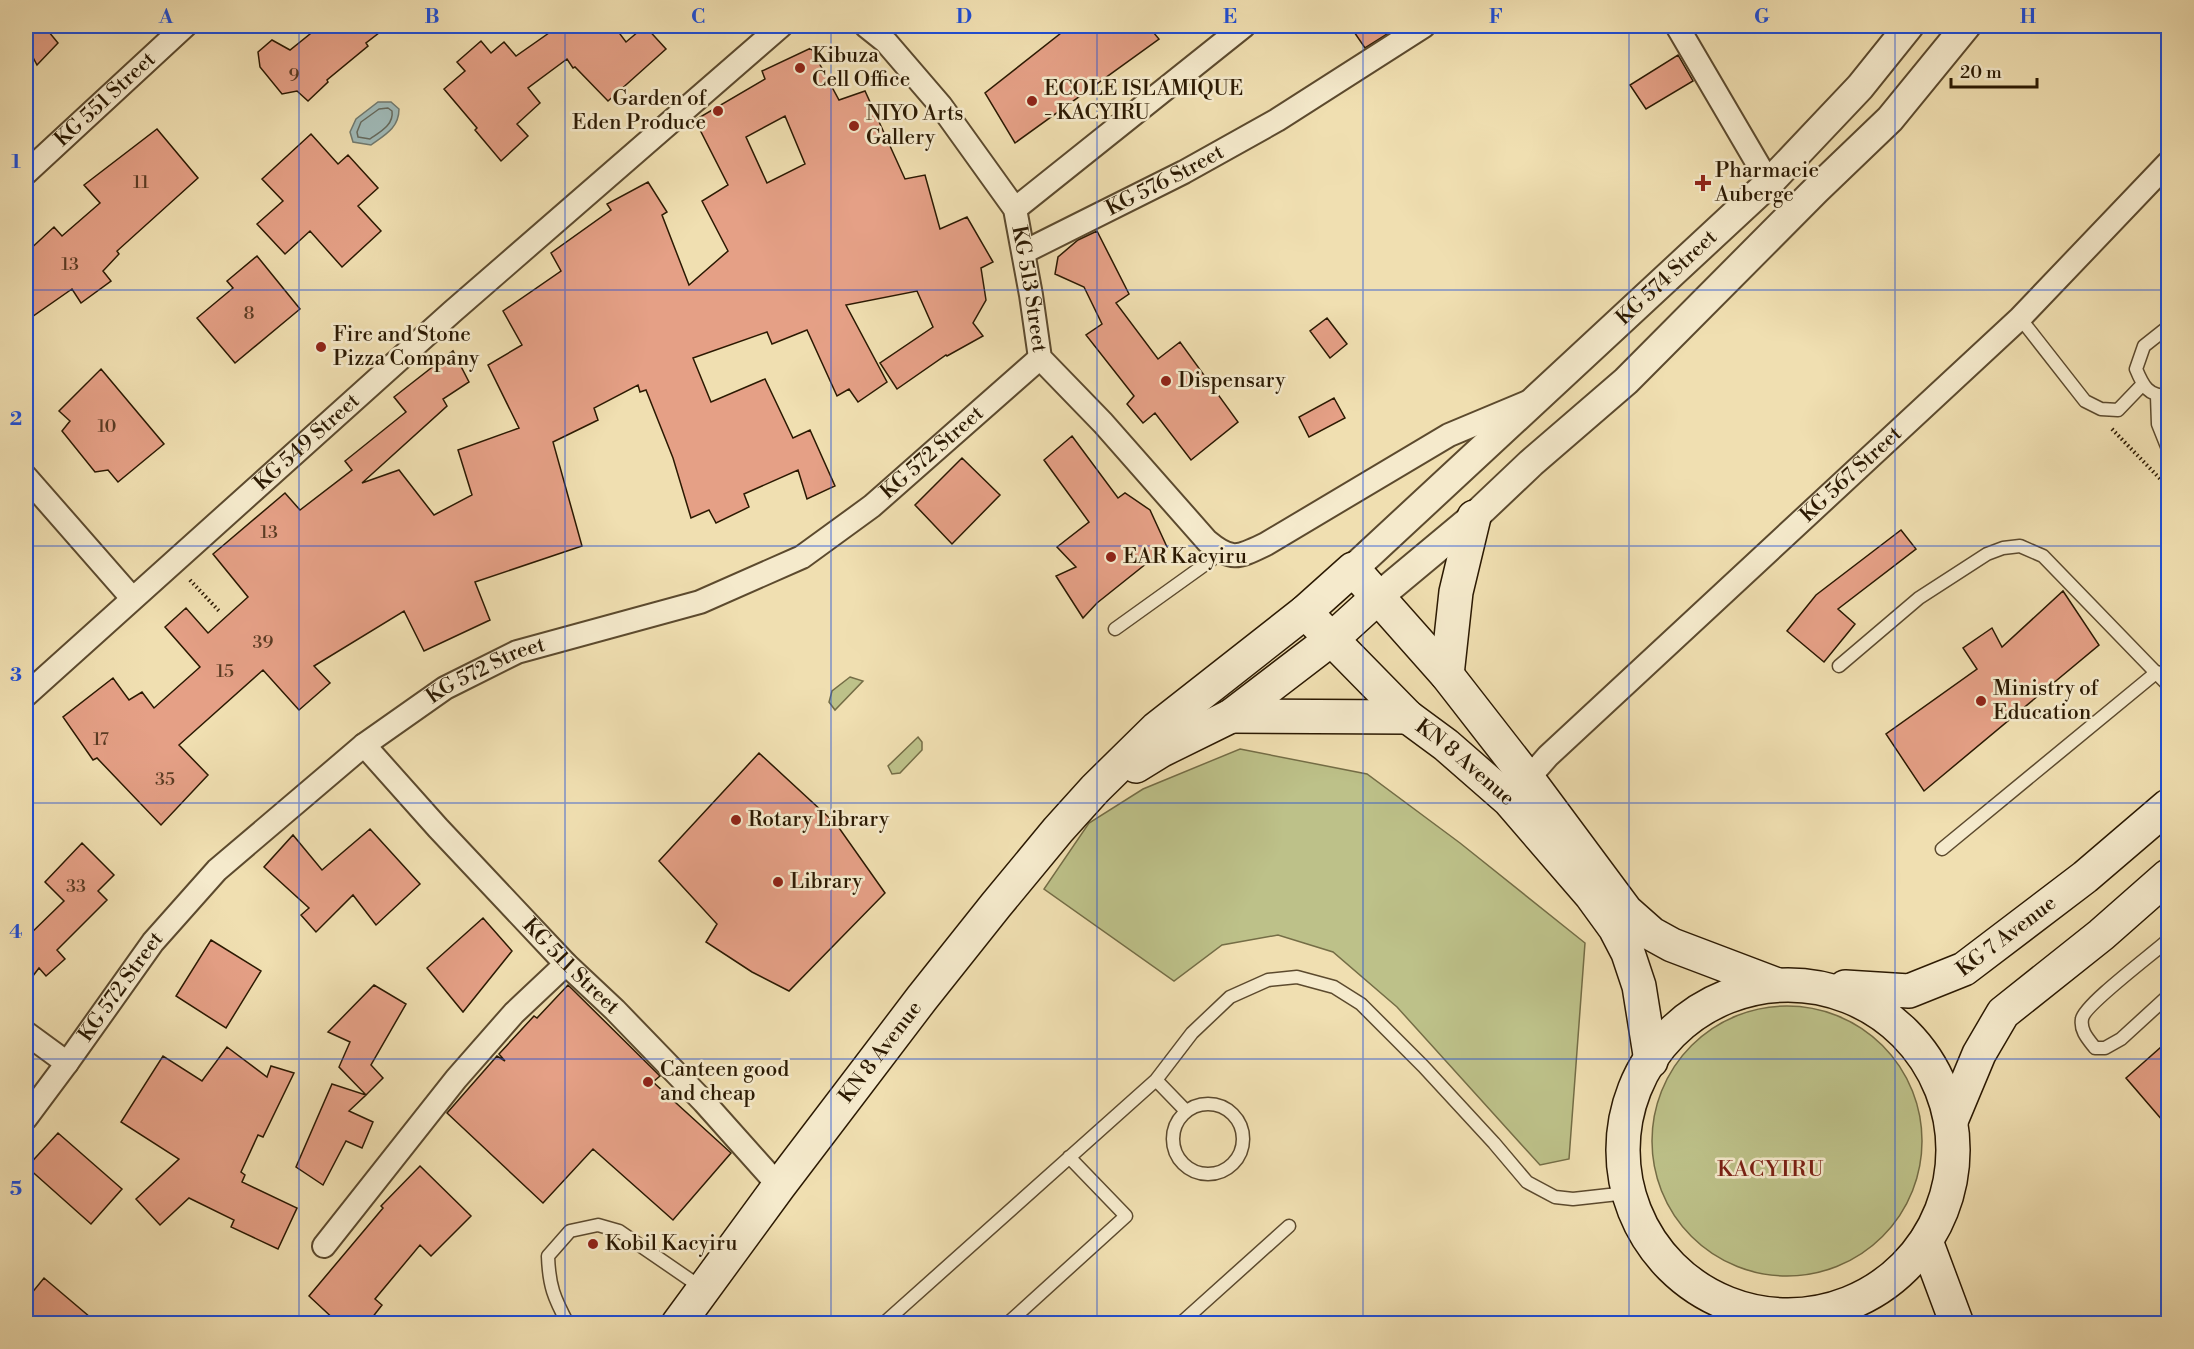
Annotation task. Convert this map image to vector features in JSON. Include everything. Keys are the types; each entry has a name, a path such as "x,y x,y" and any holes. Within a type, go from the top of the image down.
{"main road":[{"path":"1447,675 1456,592 1474,517"},
{"path":"1305,612 1353,569 1447,675 1519,789 1605,884 1626,911 1652,934 1672,945 1775,984"},
{"path":"1333,638 1378,597"},
{"name":"KN 8 Avenue","path":"678,1323 779,1186 996,905 1095,789 1156,729 1305,612 1408,717 1446,745 1519,789 1615,928 1628,953 1639,986 1651,1061"},
{"name":"KN 8 Avenue","path":"1095,789 1162,750 1231,716 1333,638"},
{"path":"1231,716 1408,717"},
{"name":"KG 7 Avenue","path":"1775,984 1910,991 1964,969 2085,877 2169,806"},
{"path":"1951,1121 1978,1054 2003,1013 2101,935 2169,876"},
{"path":"1775,984 1718,999 1670,1032 1636,1081 1622,1136 1627,1193 1644,1234 1670,1268 1704,1294 1743,1311 1786,1317 1841,1317 1855,1302 1884,1285 1905,1266 1926,1241 1944,1204 1953,1163 1951,1121 1926,1056 1909,1032 1877,1010 1814,985"},
{"path":"1926,1241 1957,1323"}],"street":[{"name":"KG 551 Street","path":"26,173 185,26"},
{"name":"KG 549 Street","path":"26,695 452,312 781,26"},
{"name":"KG 513 Street","path":"866,26 886,42 941,106 1015,209 1040,358 1103,423 1214,547"},
{"path":"1015,209 1244,26"},
{"name":"KG 576 Street","path":"1024,252 1184,172 1277,120 1424,26"},
{"path":"1677,26 1769,183"},
{"name":"KG 574 Street","path":"1353,569 1769,183 1860,87 1909,26"},
{"path":"1378,597 1474,517 1531,463 1626,381 1890,119 1966,26"},
{"path":"1860,87 1890,119"},
{"name":"KG 567 Street","path":"1519,789 1548,756 2020,318 2169,163"},
{"name":"KG 572 Street","path":"26,1118 153,942 217,870 364,745 445,688 517,652 700,602 802,557 872,506 1040,358"},
{"name":"KG 574 Street","path":"1214,547 1241,556 1321,512 1449,435 1541,396"},
{"path":"26,477 132,598"},
{"name":"KG 511 Street","path":"364,745 438,828 566,964 656,1052 779,1186"},
{"path":"324,1246 456,1079 514,1013 566,964"},
{"path":"26,1033 67,1063"}],"lane":[{"path":"2020,318 2085,401 2101,409 2118,410 2142,385"},
{"path":"2169,327 2144,345 2136,369 2142,385 2163,396 2158,424 2169,449"},
{"path":"1839,666 1919,598 1987,554 2003,548 2020,546 2043,556 2169,685"},
{"path":"1115,629 1214,547"},
{"path":"1942,849 2157,672"},
{"path":"2169,940 2094,1002 2082,1016 2082,1030 2095,1048 2105,1048 2121,1039 2169,996"},
{"path":"883,1323 1156,1080 1192,1033 1230,997 1268,980 1297,977 1334,987 1361,1004 1423,1066 1527,1182 1555,1197 1573,1199 1627,1193"},
{"path":"1156,1080 1186,1111"},
{"path":"1203,1104 1215,1104 1226,1108 1235,1116 1244,1137 1237,1160 1229,1168 1218,1174 1195,1173 1185,1167 1178,1158 1173,1147 1172,1136 1175,1124 1186,1111 1203,1104"},
{"path":"1007,1323 1126,1216 1069,1157"},
{"path":"568,1323 556,1301 549,1279 548,1256 570,1231 598,1225 619,1231 704,1289"},
{"path":"1180,1323 1289,1226"}],"path":[{"path":"2085,401 2169,487"},
{"path":"171,563 220,612"}],"green space":[{"path":"850,677 863,681 835,710 829,702 832,691"},
{"path":"918,737 922,742 922,750 900,773 892,774 888,766"},
{"path":"1240,749 1367,774 1460,843 1585,943 1569,1159 1540,1165 1397,1007 1333,952 1278,935 1222,945 1174,981 1044,889 1089,823 1143,789"},
{"path":"1800,1006 1839,1016 1873,1036 1883,1045 1892,1055 1912,1089 1920,1115 1922,1141 1920,1167 1912,1193 1892,1227 1883,1237 1873,1246 1839,1266 1800,1276 1774,1276 1735,1266 1723,1260 1701,1246 1682,1227 1662,1193 1654,1167 1652,1128 1662,1089 1668,1077 1682,1055 1701,1036 1735,1016 1761,1008"}],"water":[{"path":"378,102 391,102 399,109 394,126 371,145 353,142 350,132 356,119"}],"building":[{"path":"26,26 44,26 58,43 37,65 26,44"},
{"path":"320,26 388,26 366,43 368,46 327,80 328,82 308,101 297,91 282,94 260,67 258,52 272,40 290,50"},
{"path":"559,26 614,26 626,42 645,26 666,49 608,101 575,67 573,68 567,59 528,88 540,103 517,124 528,136 501,161 444,89 465,71 457,62 481,41 491,53 504,42 516,56"},
{"path":"1070,26 1148,26 1159,39 1015,143 985,93"},
{"path":"1350,26 1400,26 1365,48"},
{"path":"811,48 839,100 865,91 905,179 925,175 940,229 967,217 993,262 981,268 986,300 973,323 983,336 946,355 897,389 880,363 933,327 917,291 846,305 887,382 858,402 849,389 837,396 807,330 772,344 767,332 693,358 711,402 765,379 793,438 810,430 835,486 807,499 798,470 744,494 749,507 716,523 709,510 691,518 673,458 646,390 640,392 638,385 594,408 598,420 553,442 582,546 475,582 490,620 424,651 404,611 314,666 330,683 299,710 263,670 179,745 208,775 161,825 97,758 93,760 63,717 113,678 129,700 142,692 154,708 200,667 165,627 186,608 208,633 248,597 213,554 285,493 300,510 352,470 345,461 406,412 394,397 453,351 469,382 443,399 447,406 362,483 399,470 434,515 472,495 458,450 519,428 488,365 522,345 503,311 561,271 551,253 611,210 607,204 648,182 667,212 662,215 689,285 728,251 702,201 728,185 695,120 765,79 762,71","holes":["785,116 805,164 767,183 746,137"]},
{"path":"1678,55 1693,81 1646,109 1630,85"},
{"path":"157,129 198,178 117,251 119,254 103,271 111,281 81,303 72,289 26,321 26,253 54,227 62,236 100,203 84,185"},
{"path":"311,134 338,164 348,155 378,188 358,206 381,231 342,267 310,231 285,254 257,224 283,201 262,179"},
{"path":"1097,231 1129,294 1116,303 1158,359 1180,342 1238,422 1191,460 1155,413 1143,423 1127,404 1134,396 1086,335 1102,324 1084,287 1055,274 1058,257 1078,240"},
{"path":"257,256 300,309 235,363 197,318 233,288 227,281"},
{"path":"1327,318 1347,344 1330,358 1310,331"},
{"path":"101,369 164,444 118,482 108,470 95,472 62,431 70,421 59,411"},
{"path":"1334,398 1345,418 1309,437 1299,417"},
{"name":"EAR Kacyiru","path":"1072,436 1118,498 1125,493 1150,510 1167,547 1097,603 1083,618 1056,576 1076,567 1057,547 1089,522 1044,460"},
{"path":"962,458 1000,495 952,544 915,505"},
{"path":"1901,530 1916,549 1838,609 1855,624 1824,662 1787,631 1816,595"},
{"name":"Ministry of Education","path":"2063,591 2099,645 1924,791 1886,734 1977,669 1963,648 1992,628 2002,647"},
{"name":"Library","path":"759,753 837,825 885,893 789,991 752,972 706,942 717,924 659,861"},
{"path":"370,829 420,884 376,925 353,895 316,932 301,915 309,908 264,867 293,835 322,870"},
{"path":"82,843 114,875 98,891 107,900 57,950 65,959 46,976 39,968 26,985 26,938 64,901 45,882"},
{"path":"483,918 512,951 463,1012 427,968"},
{"path":"211,940 261,971 226,1028 176,996"},
{"path":"374,985 406,1004 371,1065 383,1078 366,1095 339,1067 350,1042 328,1032"},
{"path":"568,985 660,1076 653,1082 731,1153 673,1220 593,1149 543,1203 447,1113 497,1056 505,1061 499,1054 534,1016 537,1018"},
{"path":"2169,1040 2169,1128 2126,1078"},
{"path":"227,1047 267,1077 271,1066 294,1073 263,1137 258,1135 241,1172 245,1175 242,1182 297,1208 278,1249 231,1227 234,1220 189,1198 160,1225 136,1199 179,1159 121,1122 163,1056 202,1081"},
{"path":"332,1084 366,1095 349,1111 373,1122 362,1148 346,1141 323,1185 296,1167"},
{"path":"58,1133 122,1189 91,1224 27,1167"},
{"path":"420,1166 471,1216 431,1256 420,1245 375,1299 382,1305 368,1323 338,1323 309,1296 383,1208 381,1206"},
{"path":"44,1278 97,1323 26,1323 26,1300"}],"place":[{"name":"Kibuza Cell Office","path":"800,68"},
{"name":"ECOLE ISLAMIQUE - KACYIRU","path":"1032,101"},
{"name":"Garden of Eden Produce","path":"718,111"},
{"name":"NIYO Arts Gallery","path":"854,126"},
{"name":"Pharmacie Auberge","path":"1703,183"},
{"name":"Fire and Stone Pizza Company","path":"321,347"},
{"name":"Dispensary","path":"1166,381"},
{"name":"EAR Kacyiru","path":"1111,557"},
{"name":"Ministry of Education","path":"1981,701"},
{"name":"Rotary Library","path":"736,820"},
{"name":"Library","path":"778,882"},
{"name":"Canteen good and cheap","path":"648,1082"},
{"name":"Kobil Kacyiru","path":"593,1244"}],"district":[{"name":"KACYIRU","path":"1771,1169"}]}
